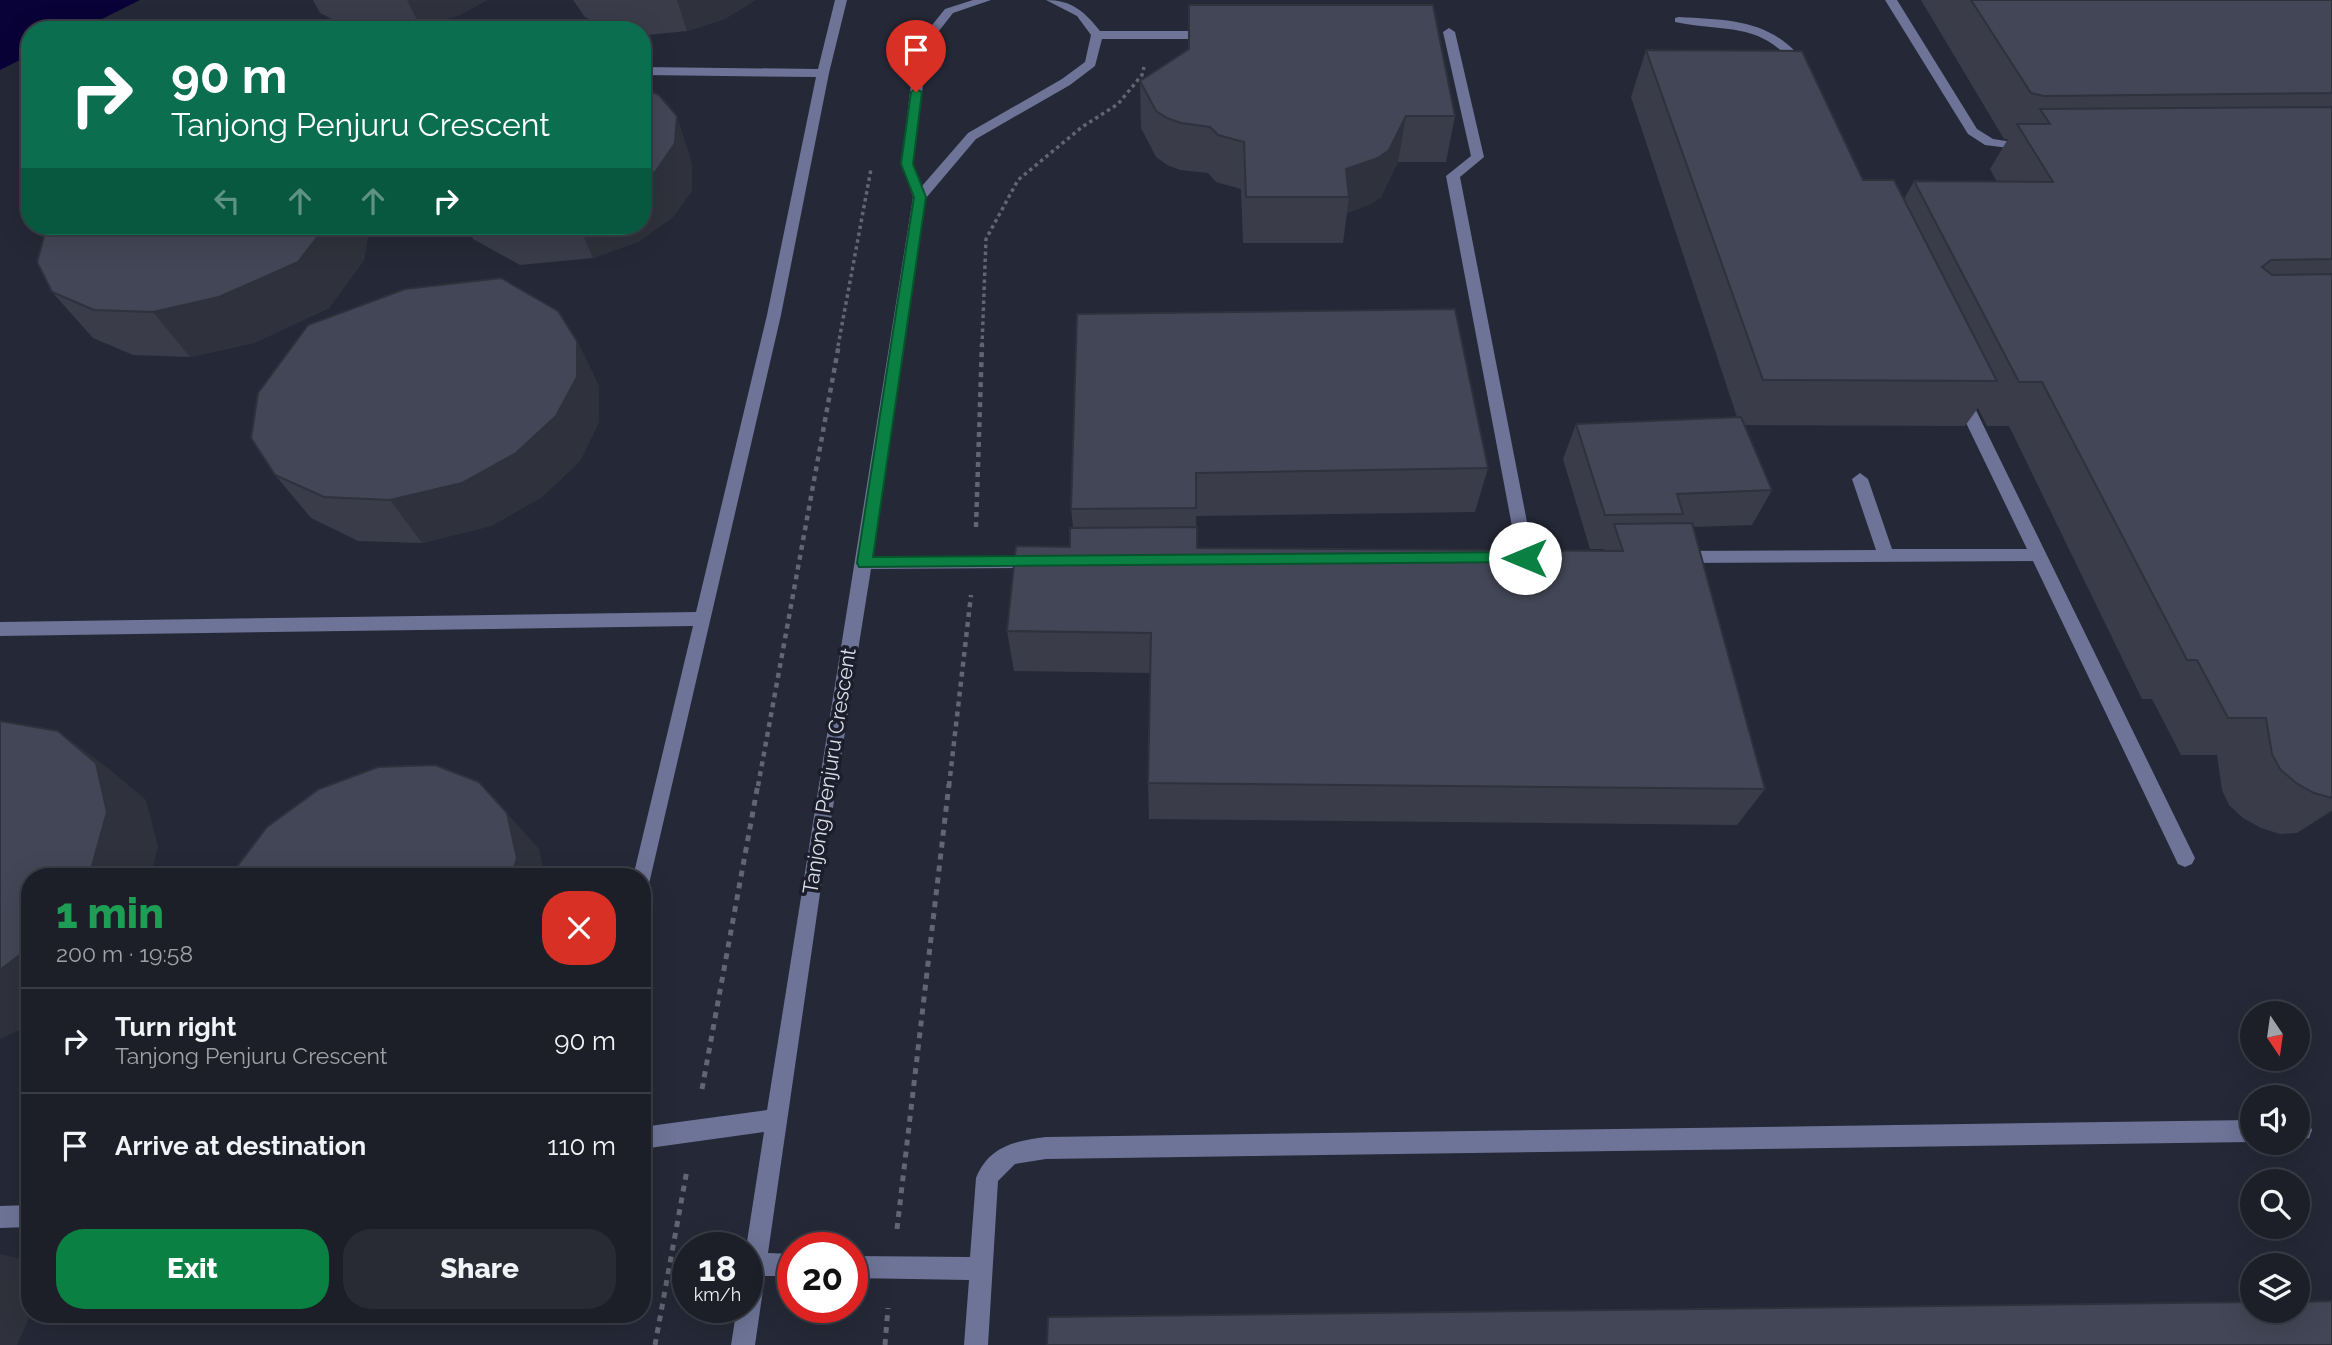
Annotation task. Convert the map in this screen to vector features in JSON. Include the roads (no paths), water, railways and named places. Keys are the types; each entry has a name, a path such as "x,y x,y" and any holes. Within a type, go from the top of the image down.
{"street":[{"path":"644,868 774,315 823,73 841,0"},
{"path":"985,0 949,11 922,45 907,164 920,197 972,136 1066,82 1091,63 1097,35 1081,14 1052,0"},
{"path":"1891,0 1972,131 1989,142 2016,148 2043,148"},
{"path":"1679,20 1723,23 1771,35 1797,59 1808,78"},
{"path":"1449,32 1478,157 1453,176 1526,558"},
{"path":"1097,35 1231,35"},
{"path":"651,71 823,73"},
{"name":"Tanjong Penjuru Crescent","path":"758,1232 920,197"},
{"path":"1953,379 2185,858"},
{"path":"1860,479 1886,556"},
{"path":"1664,557 2038,555"},
{"path":"864,563 1058,562"},
{"path":"0,629 702,619"},
{"path":"651,1137 776,1119"},
{"path":"976,1345 987,1178 996,1162 1010,1153 1045,1148 2240,1130"},
{"path":"0,1217 21,1216"},
{"path":"868,1267 981,1269"},
{"name":"Tanjong Penjuru Crescent","path":"743,1345 746,1323"}]}
